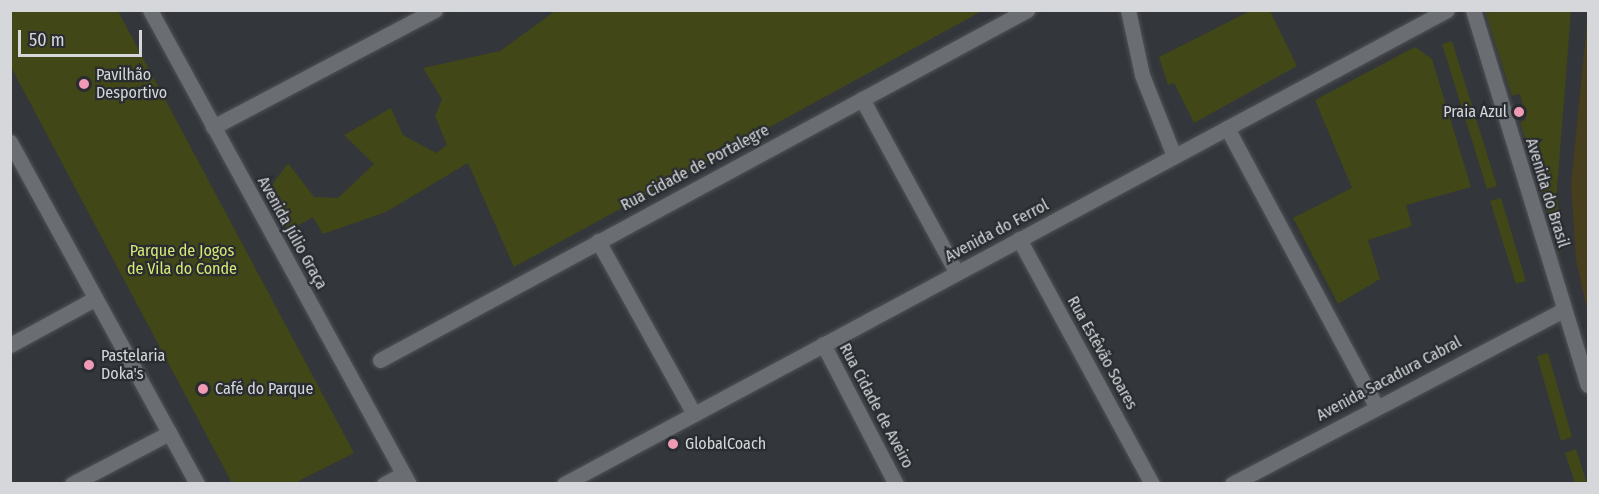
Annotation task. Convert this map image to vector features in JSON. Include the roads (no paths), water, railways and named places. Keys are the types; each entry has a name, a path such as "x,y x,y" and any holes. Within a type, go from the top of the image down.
{"street":[{"name":"Avenida Júlio Graça","path":"150,10 406,478 384,483"},
{"path":"213,127 435,10"},
{"name":"Rua Cidade de Portalegre","path":"380,360 1027,10"},
{"path":"1128,10 1142,75 1174,156"},
{"name":"Avenida do Ferrol","path":"564,483 1447,10"},
{"name":"Avenida do Brasil","path":"1473,10 1588,386"},
{"path":"862,99 957,273"},
{"path":"1227,128 1376,406"},
{"path":"10,142 94,299 197,483"},
{"name":"Rua Estêvão Soares","path":"1020,239 1152,483"},
{"path":"598,241 694,414"},
{"path":"10,345 94,299"},
{"name":"Avenida Sacadura Cabral","path":"1232,483 1564,310"},
{"name":"Rua Cidade de Aveiro","path":"824,344 896,483"},
{"path":"72,483 169,433"}],"place":[{"name":"Pavilhão Desportivo","path":"84,84"},
{"name":"Praia Azul","path":"1519,112"},
{"name":"Pastelaria Doka's","path":"89,365"},
{"name":"Café do Parque","path":"203,389"},
{"name":"GlobalCoach","path":"673,444"}],"park label":[{"name":"Parque de Jogos de Vila do Conde","path":"182,260"}]}
